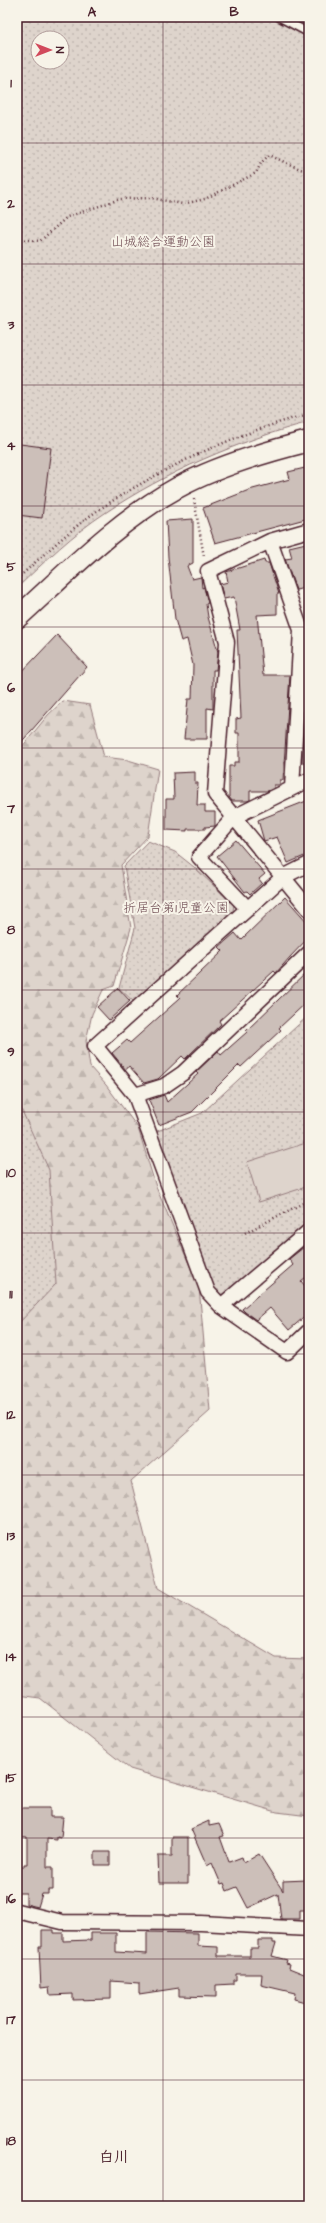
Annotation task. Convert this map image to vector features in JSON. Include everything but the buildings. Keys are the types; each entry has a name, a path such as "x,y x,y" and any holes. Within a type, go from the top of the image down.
{"street":[{"path":"17,618 129,520 178,487 223,468 309,441"},
{"path":"309,530 270,541 208,571 227,642 215,794 309,909"},
{"path":"270,541 301,630 292,788"},
{"path":"248,909 199,857 234,817 309,780"},
{"path":"309,864 283,877 95,1046 135,1095 208,1292 221,1306 287,1352 309,1331"},
{"path":"135,1095 164,1086 183,1073 309,953"},
{"path":"221,1306 309,1231"},
{"path":"17,1911 62,1922 201,1923 309,1929"}],"lane":[{"path":"280,17 309,33"}],"path":[{"path":"17,239 40,242 67,217 120,199 152,198 183,204 205,199 256,173 261,163 270,155 300,169 309,171"},
{"path":"194,494 201,543"},
{"path":"245,1233 309,1200"}],"green space":[{"name":"山城総合運動公園","path":"17,17 309,17 309,422 229,448 153,484 105,513 70,539 17,588"},
{"path":"63,701 90,705 104,757 128,760 158,769 148,836 121,865 131,928 114,986 103,990 92,1014 86,1041 90,1067 106,1085 138,1128 156,1187 199,1287 210,1411 131,1481 158,1588 276,1658 309,1659 309,1816 277,1812 130,1769 40,1698 17,1695 17,753 48,715"},
{"name":"折居台第1児童公園","path":"148,841 175,852 194,867 234,905 232,916 134,1002 119,988 135,928 124,866"},
{"path":"309,1015 309,1231 221,1306 199,1287 150,1134 202,1113"},
{"path":"17,1100 49,1170 56,1284 17,1325"},
{"path":"309,1142 309,1186 259,1202 247,1162"}],"district":[{"name":"白川","path":"114,2157"}]}
